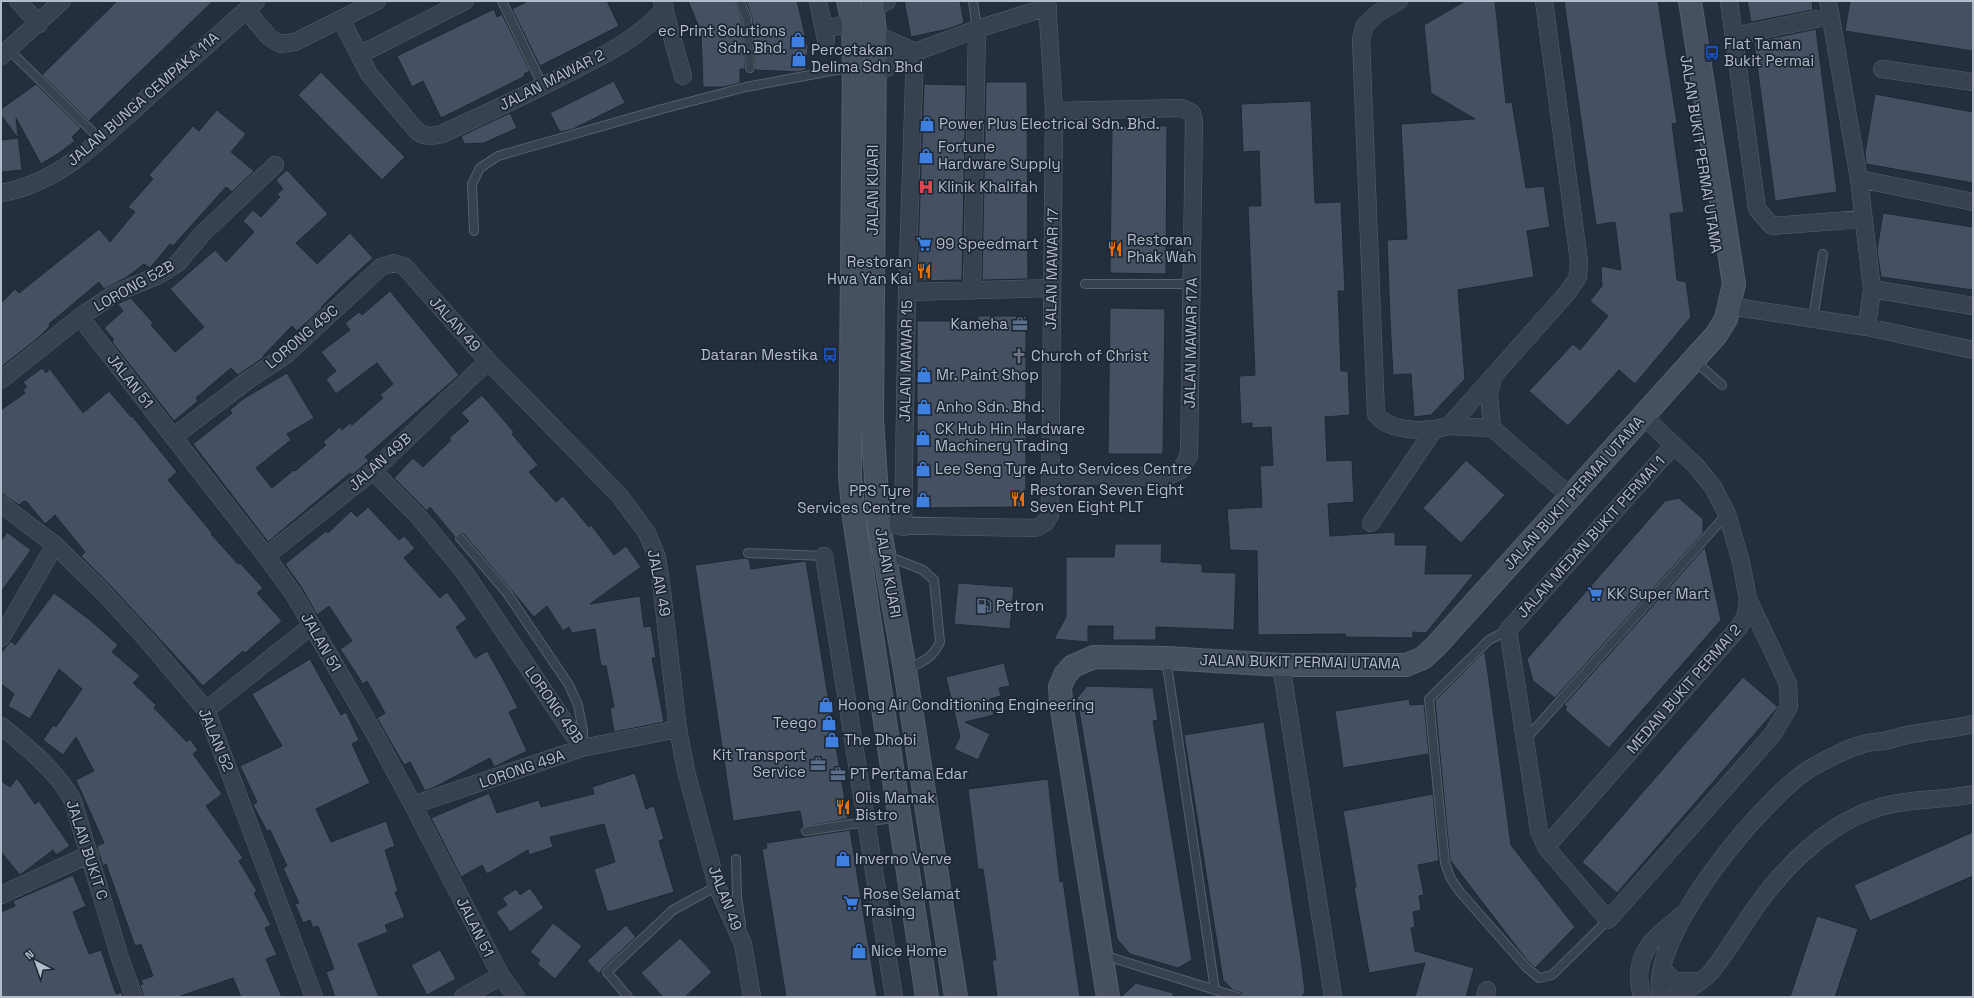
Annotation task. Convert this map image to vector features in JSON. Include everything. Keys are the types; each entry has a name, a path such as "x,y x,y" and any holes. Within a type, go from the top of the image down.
{"street":[{"path":"18,1 39,24"},
{"path":"5,53 39,24 62,1"},
{"path":"251,6 269,37 280,44 295,42 377,1"},
{"path":"341,19 359,55 465,1"},
{"path":"818,1 825,35 853,23"},
{"name":"JALAN KUARI","path":"848,1 853,23 854,66 850,475 854,518 900,816 923,996"},
{"path":"1399,1 1378,13 1364,26 1361,39 1376,414 1381,421 1389,426 1492,428 1570,496"},
{"path":"1371,523 1441,428 1493,377 1568,292 1578,277 1579,260 1544,1"},
{"name":"JALAN BUKIT PERMAI UTAMA","path":"1678,1 1722,286 1729,306"},
{"name":"JALAN BUKIT PERMAI UTAMA","path":"1108,997 1061,703 1060,687 1065,675 1073,666 1094,657 1166,658 1281,665 1406,665 1423,658 1436,646 1694,360 1716,335 1726,319 1734,284 1690,1"},
{"path":"1729,1 1757,209 1772,226 1863,219"},
{"name":"JALAN KUARI","path":"878,3 875,34 874,75 872,419 879,525 905,670 956,997"},
{"path":"874,75 915,52 1048,3"},
{"name":"JALAN MAWAR 17","path":"879,525 903,527 1036,528 1045,523 1050,514 1051,288 1054,111 1048,3"},
{"path":"664,5 683,76"},
{"name":"JALAN MAWAR 2","path":"359,55 369,74 420,135 429,136 442,134 593,61 640,33 654,22 664,5"},
{"name":"JALAN BUNGA CEMPAKA 11A","path":"1,193 26,188 51,176 73,162 101,140 251,6"},
{"path":"1734,36 1830,9 1859,179 1872,289 1867,327"},
{"path":"972,291 977,29"},
{"path":"875,34 915,52"},
{"name":"JALAN MAWAR 15","path":"903,527 907,292 915,52"},
{"path":"1882,69 1973,82"},
{"name":"JALAN MAWAR 17A","path":"1050,476 1085,475 1166,477 1181,470 1189,456 1194,122 1192,113 1182,108 1054,111"},
{"name":"LORONG 52B","path":"1,380 80,317 114,294 161,274 178,263 202,234 276,165"},
{"path":"1859,179 1973,202"},
{"name":"JALAN 49","path":"390,264 404,266 488,361 619,495 647,533 657,557 678,729 686,771 717,886 744,944 752,997"},
{"name":"LORONG 49C","path":"173,437 248,380 286,355 381,267 390,264"},
{"path":"907,292 1051,288"},
{"path":"1872,289 1973,306"},
{"path":"1729,306 1867,327 1973,350"},
{"name":"JALAN 51","path":"80,317 266,556 293,593 376,736 501,976 516,997"},
{"name":"JALAN 49B","path":"266,556 373,471 488,361"},
{"path":"1492,428 1489,394 1493,377"},
{"name":"MEDAN BUKIT PERMAI 2","path":"1546,847 1740,626 1746,615 1748,599 1741,562 1727,514 1713,487 1696,466 1643,416"},
{"name":"JALAN MEDAN BUKIT PERMAI 1","path":"1508,630 1674,445"},
{"name":"LORONG 49B","path":"373,471 419,517 465,573 582,748"},
{"name":"JALAN 52","path":"1,504 55,545 102,591 137,629 206,710 314,997"},
{"path":"1,638 55,545"},
{"path":"824,556 894,997"},
{"path":"1508,630 1539,831 1546,847 1608,920 1772,735 1789,707 1788,684 1748,599"},
{"path":"206,710 311,626"},
{"path":"1281,665 1333,997"},
{"path":"1661,997 1659,988 1662,968 1669,947 1685,912 1730,849 1765,807 1790,784 1817,765 1860,745 1973,724"},
{"name":"JALAN BUKIT C","path":"1,726 47,767 67,789 73,801 120,958 134,997"},
{"name":"LORONG 49A","path":"413,805 582,748 678,729"},
{"path":"1676,997 1703,983 1771,888 1795,861 1824,837 1857,816 1874,809 1895,804 1973,794"},
{"path":"1,894 90,854"},
{"path":"1642,997 1639,985 1641,961 1645,951 1652,940 1685,912"},
{"path":"1662,968 1674,981 1703,983"},
{"path":"463,997 501,976"}],"lane":[{"path":"502,1 543,86"},
{"path":"740,1 747,19 750,68"},
{"path":"973,1 977,29"},
{"path":"5,53 101,140"},
{"path":"474,231 472,184 480,168 498,156 662,109 739,89 854,66"},
{"path":"1813,319 1823,254"},
{"path":"1085,284 1192,284"},
{"path":"1694,360 1722,385"},
{"path":"1525,741 1727,514"},
{"name":"LORONG 49B","path":"460,538 507,593 569,685 578,705 583,731 582,748"},
{"path":"748,553 824,556"},
{"path":"884,555 923,570 934,580 940,642 937,650 928,659 905,670"},
{"path":"1508,630 1489,640 1429,700 1445,863 1451,879 1460,892 1526,967 1539,978 1552,975 1608,920"},
{"path":"1166,658 1215,990"},
{"path":"806,831 900,816"},
{"path":"736,859 737,897 744,944"},
{"path":"628,997 607,972 673,910 717,886"},
{"path":"1102,955 1238,997"}],"building":[{"path":"117,1 213,1 89,121 42,75"},
{"path":"528,1 607,1 619,26 540,66 512,9"},
{"path":"688,1 735,1 742,20 745,69 740,69 740,83 724,87 703,87 701,32"},
{"path":"746,1 797,1 808,47 806,70 798,72 755,70 752,18"},
{"path":"904,1 960,1 964,23 948,29 911,37"},
{"path":"1465,1 1495,1 1506,103 1512,102 1526,188 1544,186 1550,227 1527,231 1534,277 1458,290 1465,379 1431,415 1414,417 1411,374 1393,375 1390,320 1387,240 1407,239 1401,124 1475,119 1431,93 1424,25"},
{"path":"1564,1 1658,1 1677,123 1672,124 1684,212 1670,214 1677,280 1686,282 1691,317 1635,384 1619,370 1568,426 1529,391 1573,344 1580,350 1608,316 1590,301 1602,286 1601,266 1621,270 1615,222 1596,225"},
{"path":"1747,1 1812,1 1813,10 1751,22"},
{"path":"1850,1 1973,1 1973,51 1845,31"},
{"path":"494,9 497,17 502,14 530,71 524,74 525,76 441,118 423,81 412,87 397,56"},
{"path":"1816,29 1837,192 1775,201 1754,42"},
{"path":"321,72 405,157 382,180 298,95"},
{"path":"614,81 625,103 573,129 560,132 550,113"},
{"path":"986,82 1027,82 1028,279 982,280"},
{"path":"36,84 81,128 72,137 75,141 41,164 16,118 22,170 1,172 1,140 18,138 1,115 1,109"},
{"path":"924,84 966,85 962,280 917,281"},
{"path":"1875,94 1973,112 1973,183 1866,164 1865,153"},
{"path":"1311,101 1315,203 1341,202 1345,291 1338,291 1341,371 1348,371 1350,415 1325,417 1327,461 1352,460 1354,502 1328,504 1330,536 1395,532 1395,545 1427,545 1425,574 1474,574 1426,633 1413,632 1413,638 1345,637 1345,634 1258,635 1257,551 1230,550 1227,509 1262,507 1260,466 1273,465 1271,427 1252,428 1252,423 1241,424 1239,376 1255,375 1248,206 1261,206 1259,151 1243,152 1241,104"},
{"path":"217,110 246,134 231,152 254,171 232,192 226,187 173,246 170,244 150,268 144,264 127,277 104,289 99,282 49,324 50,326 38,338 1,367 1,303 15,289 19,293 99,229 110,242 135,212 128,207 153,179 149,175 193,126 199,131"},
{"path":"510,113 517,128 484,143 464,144 461,136"},
{"path":"1112,126 1167,126 1166,274 1110,273"},
{"path":"287,170 328,214 296,243 317,264 350,233 373,258 342,286 321,307 322,308 297,331 292,326 263,356 264,357 238,375 231,368 196,398 198,401 174,421 112,342 114,340 104,328 123,311 117,304 131,298 153,323 151,325 175,352 204,327 170,289 215,250 226,262 254,232 243,221 253,210 261,217 280,197 277,194 283,189 276,180"},
{"path":"1883,213 1973,227 1973,290 1881,277 1877,250"},
{"path":"390,291 459,375 365,457 369,461 352,475 350,473 268,542 193,444 232,413 230,410 243,399 287,373 314,418 287,434 291,440 256,468 272,488 294,470 295,471 326,445 323,442 340,427 342,430 350,423 352,425 383,398 380,395 393,384 377,363 336,394 326,379 336,371 321,352 350,330 345,323 359,312 362,315"},
{"path":"1110,308 1165,309 1163,454 1108,454"},
{"path":"978,316 1026,316 1026,507 917,508 917,321 978,321"},
{"path":"42,368 46,373 50,369 83,413 109,391 131,417 132,416 177,472 168,480 212,533 211,534 238,564 240,563 263,588 257,593 282,621 245,653 243,651 203,686 109,584 81,556 85,552 55,515 45,524 27,502 24,501 19,505 1,493 1,410 25,393 23,390 27,387 23,382"},
{"path":"482,395 514,432 512,434 538,465 529,472 556,502 563,496 589,527 591,525 614,555 626,546 641,567 590,604 640,596 644,627 651,626 656,658 652,658 664,722 614,732 610,708 614,707 606,666 601,666 595,629 572,633 569,627 563,631 547,606 534,617 464,534 459,533 455,537 430,507 427,511 394,478 413,458 423,467 451,440 449,438 469,421 461,413"},
{"path":"1466,460 1505,495 1461,543 1423,508"},
{"path":"1679,498 1703,519 1703,533 1555,698 1533,681 1527,659 1665,501"},
{"path":"368,507 399,540 404,536 415,548 404,558 440,598 447,592 467,619 456,627 475,658 487,651 502,677 518,708 509,712 527,751 494,767 490,758 425,791 410,762 404,765 377,718 385,713 367,681 363,684 340,649 352,641 329,606 317,615 302,588 285,564 326,531 328,533 351,511 357,517"},
{"path":"7,532 31,550 1,592 1,541"},
{"path":"1115,544 1162,544 1161,562 1202,564 1202,572 1236,573 1234,630 1156,627 1156,640 1113,640 1113,626 1088,626 1088,642 1054,639 1066,617 1066,557 1114,557"},
{"path":"1705,547 1721,620 1609,748 1565,710 1567,707 1564,705"},
{"path":"745,558 749,559 751,569 806,561 848,819 803,827 800,811 733,821 695,565"},
{"name":"Petron","path":"958,583 1014,587 1010,629 954,624"},
{"path":"54,593 90,620 118,645 112,652 140,676 133,683 156,705 154,708 187,742 190,739 198,750 193,754 222,794 206,806 243,858 239,861 257,891 254,893 271,925 265,928 277,955 266,959 282,997 241,997 233,978 178,997 144,997 140,985 143,984 141,980 153,976 141,944 135,946 106,864 103,866 97,846 104,843 76,780 94,771 76,737 63,755 43,740 53,725 56,727 82,689 59,669 30,719 8,706 14,694 1,684 1,653 11,641 15,645"},
{"path":"1483,653 1485,653 1511,845 1575,927 1535,968 1526,959 1450,860 1435,701"},
{"path":"310,659 341,715 346,712 359,740 352,744 370,783 316,809 331,842 386,821 395,846 385,850 398,891 395,892 405,917 385,925 388,932 358,944 379,997 335,997 326,972 334,969 318,926 313,928 310,920 303,923 295,904 299,903 283,868 287,866 270,830 267,831 253,805 257,802 240,766 282,746 252,694"},
{"path":"1004,663 1010,686 999,688 1001,696 990,699 994,715 965,722 990,734 978,760 954,749 960,737 946,677"},
{"path":"1743,677 1778,707 1617,893 1582,862"},
{"path":"1087,686 1153,688 1158,720 1153,721 1192,960 1178,968 1130,954 1117,939 1077,698"},
{"path":"1409,699 1410,705 1424,704 1429,754 1343,768 1335,711"},
{"path":"1264,722 1301,958 1305,992 1302,997 1243,997 1242,993 1233,990 1223,980 1184,735"},
{"path":"635,773 646,809 654,806 664,839 659,841 674,892 612,911 607,911 594,869 615,862 604,824 550,837 553,847 529,855 528,850 487,874 482,865 461,877 431,818 489,793 497,813 539,800 541,807 594,794 592,787"},
{"path":"17,778 35,804 39,801 70,846 56,855 53,850 20,875 1,852 1,781 10,787"},
{"path":"1048,779 1060,882 1063,881 1080,997 997,997 992,960 996,960 983,869 978,869 968,789"},
{"path":"1433,794 1439,861 1418,865 1424,895 1419,896 1421,910 1413,912 1415,927 1411,928 1415,951 1474,968 1466,997 1415,997 1425,963 1369,973 1354,887 1356,887 1343,811"},
{"path":"850,830 877,997 786,997 762,849 767,848 766,843"},
{"path":"1973,832 1973,876 1870,921 1854,885"},
{"path":"73,875 86,906 73,912 89,954 101,950 116,994 122,992 123,997 1,997 1,912 15,906 13,901"},
{"path":"530,888 544,908 510,932 496,912 507,905 502,898 516,889 520,895"},
{"path":"1817,916 1858,929 1835,997 1790,997"},
{"path":"553,923 582,946 555,979 537,964 540,960 530,952"},
{"path":"626,925 636,937 603,968 599,974 587,961"},
{"path":"680,938 712,972 685,997 663,997 641,973"},
{"path":"440,950 456,979 427,995 411,965"},
{"path":"1136,983 1173,993 1173,997 1121,997"}],"place":[{"name":"ec Print Solutions Sdn. Bhd.","path":"798,40"},
{"name":"Flat Taman Bukit Permai","path":"1712,53"},
{"name":"Percetakan Delima Sdn Bhd","path":"799,59"},
{"name":"Power Plus Electrical Sdn. Bhd.","path":"927,124"},
{"name":"Fortune Hardware Supply","path":"926,156"},
{"name":"Klinik Khalifah","path":"926,187"},
{"name":"99 Speedmart","path":"924,244"},
{"name":"Restoran Phak Wah","path":"1115,249"},
{"name":"Restoran Hwa Yan Kai","path":"924,271"},
{"name":"Kameha","path":"1020,324"},
{"name":"Dataran Mestika","path":"830,355"},
{"name":"Church of Christ","path":"1019,356"},
{"name":"Mr. Paint Shop","path":"924,375"},
{"name":"Anho Sdn. Bhd.","path":"924,407"},
{"name":"CK Hub Hin Hardware Machinery Trading","path":"923,438"},
{"name":"Lee Seng Tyre Auto Services Centre","path":"923,469"},
{"name":"Restoran Seven Eight Seven Eight PLT","path":"1018,499"},
{"name":"PPS Tyre Services Centre","path":"923,500"},
{"name":"KK Super Mart","path":"1595,594"},
{"name":"Petron","path":"984,606"},
{"name":"Hoong Air Conditioning Engineering","path":"826,705"},
{"name":"Teego","path":"829,723"},
{"name":"The Dhobi","path":"832,740"},
{"name":"Kit Transport Service","path":"818,764"},
{"name":"PT Pertama Edar","path":"838,774"},
{"name":"Olis Mamak Bistro","path":"843,807"},
{"name":"Inverno Verve","path":"843,859"},
{"name":"Rose Selamat Trasing","path":"851,903"},
{"name":"Nice Home","path":"859,951"}]}
